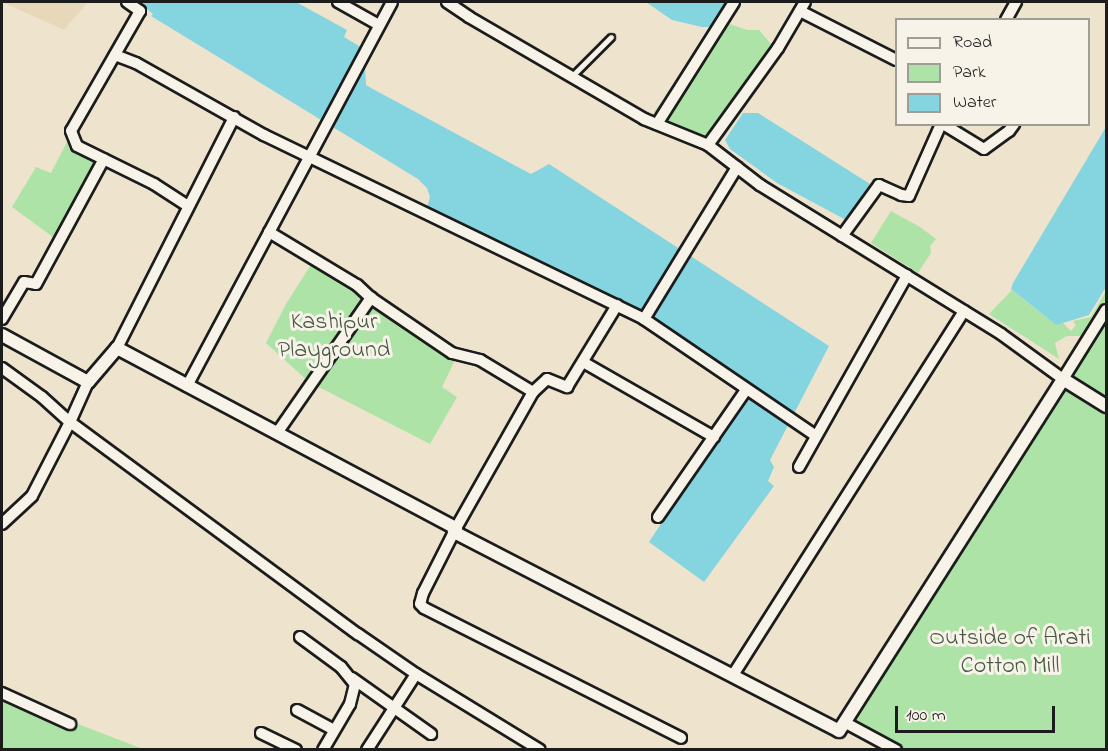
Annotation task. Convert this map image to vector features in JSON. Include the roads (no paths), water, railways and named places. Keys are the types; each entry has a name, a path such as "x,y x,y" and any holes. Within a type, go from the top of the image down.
{"street":[{"path":"127,2 140,11 71,131 77,146 153,184 188,206"},
{"path":"338,2 379,26"},
{"path":"187,386 392,2"},
{"path":"447,2 469,17 657,124 708,145 737,167 842,236 1001,334 1063,379 1107,406"},
{"path":"657,124 735,2"},
{"path":"1007,18 1016,2"},
{"path":"708,145 778,48 803,6 895,59"},
{"path":"115,54 136,63 264,135 644,319 815,435"},
{"path":"2,524 32,496 88,382 117,348 234,117"},
{"path":"842,236 879,185 901,195 909,196 941,126"},
{"path":"945,126 984,149 1013,126"},
{"path":"2,319 24,282 36,284 104,159"},
{"path":"644,319 737,167"},
{"path":"269,231 357,285 371,298 452,353 480,360 533,392"},
{"path":"799,467 907,275"},
{"path":"277,433 371,298"},
{"path":"617,305 567,387 547,379 533,392 455,530 423,593 420,604 681,738"},
{"path":"117,348 455,530 838,730 1107,310"},
{"path":"733,675 964,311"},
{"path":"2,335 88,382"},
{"path":"583,363 714,437"},
{"path":"2,368 42,397 70,422 416,674 540,750"},
{"path":"657,517 746,390"},
{"path":"300,637 352,678 431,734"},
{"path":"367,750 416,674"},
{"path":"323,750 354,693 352,678"},
{"path":"2,693 70,724"},
{"path":"297,710 334,730"},
{"path":"844,723 896,750"},
{"path":"261,733 296,750"}],"lane":[{"path":"572,76 611,37"}],"water":[{"path":"138,2 296,2 347,30 344,37 364,49 366,85 531,174 549,164 829,346 770,460 774,467 768,481 774,486 704,582 649,542 751,387 618,302 427,207 430,197 427,188 418,179 151,16 153,14"},
{"path":"646,2 728,2 712,27 702,27 672,20"},
{"path":"743,113 758,113 870,184 846,220 777,183 730,149 725,140"},
{"path":"1106,127 1106,287 1089,315 1056,325 1011,289"}],"park label":[{"name":"Kashipur Playground","path":"334,337"},
{"name":"Outside of Arati Cotton Mill","path":"1010,653"}]}
